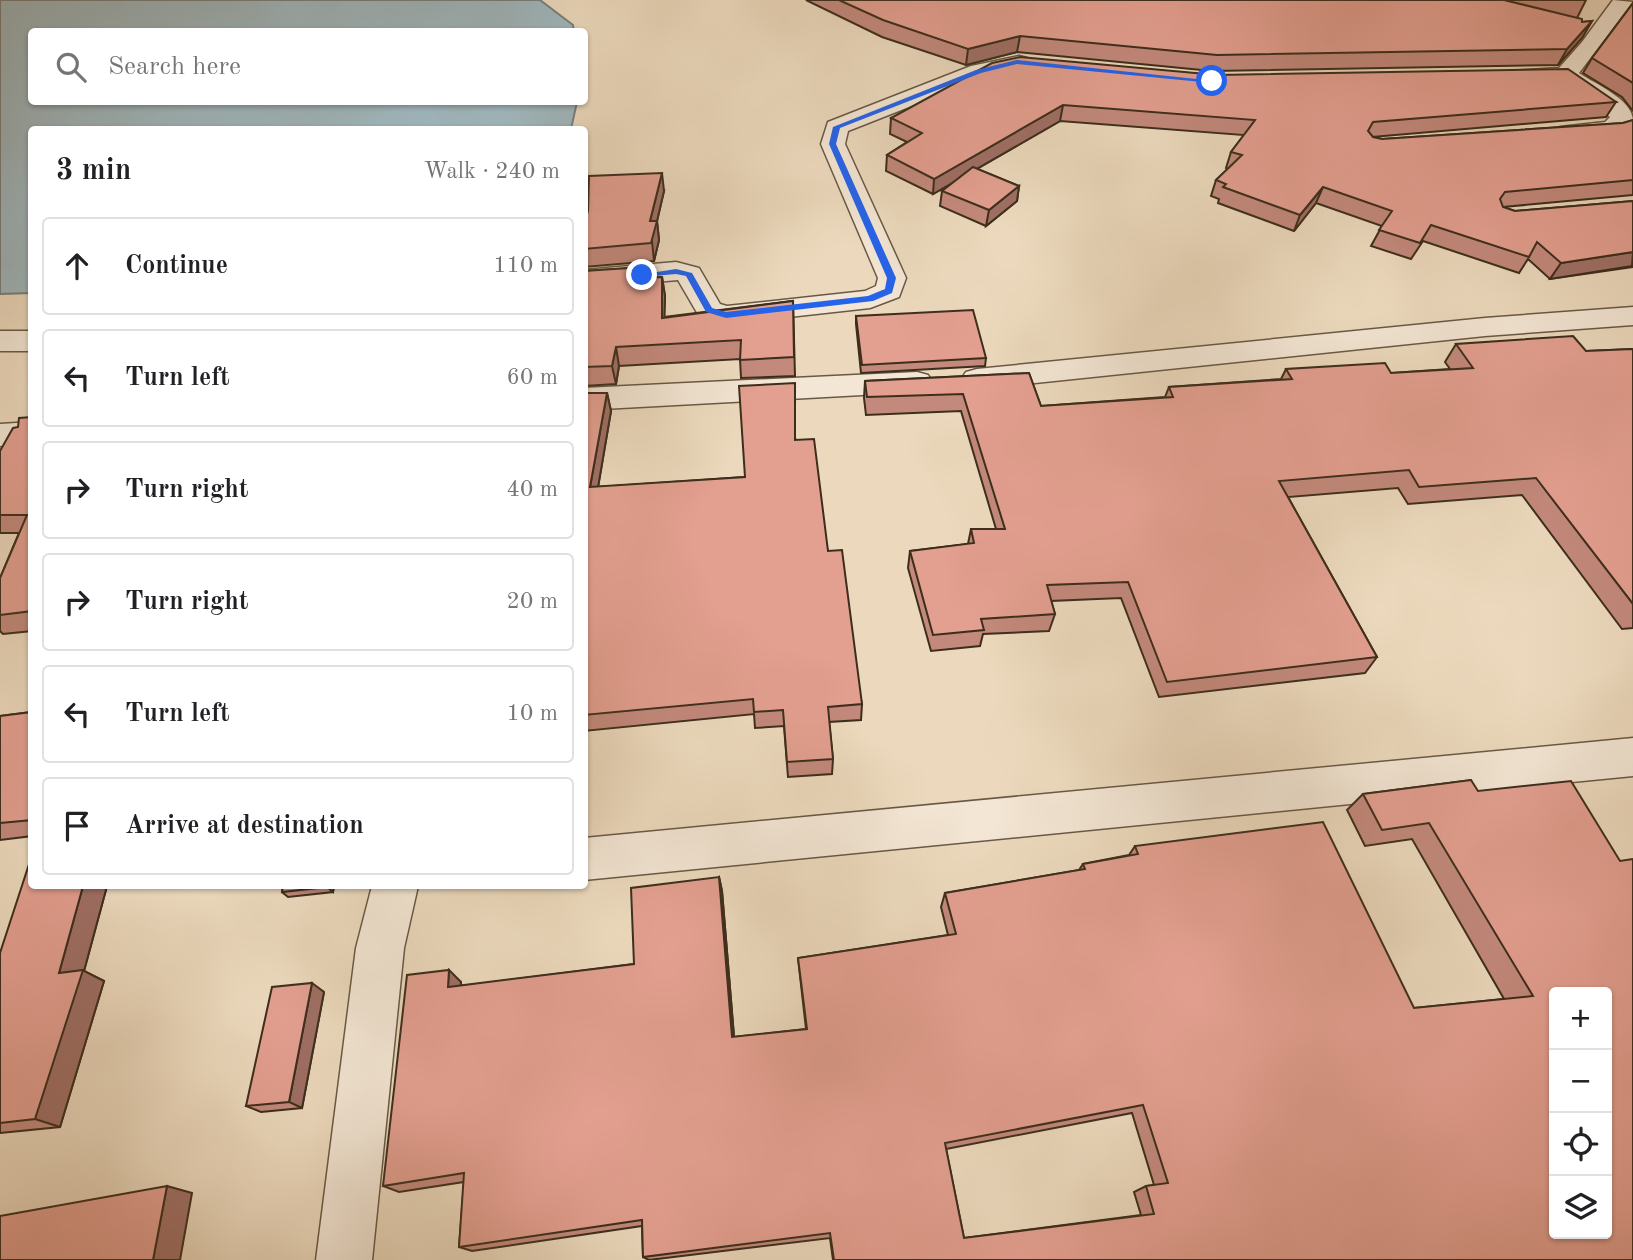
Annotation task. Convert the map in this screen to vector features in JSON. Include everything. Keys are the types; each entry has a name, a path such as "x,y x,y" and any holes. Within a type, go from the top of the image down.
{"street":[{"path":"1573,26 1617,19"},
{"path":"1565,75 1617,19"},
{"path":"588,279 676,271 689,274 709,310 726,315 870,299 889,291 892,278 833,144 837,127 979,71 1017,62 1041,65"},
{"path":"1497,77 1565,75 1618,109 1622,118 1612,129 1542,134"},
{"path":"588,399 972,380 1485,327 1633,316"},
{"path":"0,341 28,341"},
{"path":"0,435 28,433"},
{"path":"588,859 1633,757"},
{"path":"344,1260 380,948 394,889"}],"water":[{"path":"0,0 540,0 573,25 574,28 28,28 28,105 576,105 572,126 28,126 28,293 0,294"}],"building":[{"path":"839,0 1504,0 1582,19 1582,22 1592,21 1567,49 1217,55 1020,36 968,49 883,20"},
{"path":"1633,3 1633,83 1592,58"},
{"path":"1020,57 1217,75 1568,69 1616,102 1373,122 1368,131 1373,137 1382,139 1623,123 1633,120 1633,180 1505,192 1500,199 1503,207 1515,211 1633,201 1633,252 1561,263 1537,242 1529,257 1431,225 1420,243 1379,230 1392,211 1323,187 1300,215 1223,187 1226,184 1216,180 1242,155 1231,152 1255,120 1063,105 934,179 887,155 922,133 891,118 992,63"},
{"path":"973,167 1019,186 989,210 942,191"},
{"path":"662,173 650,221 657,221 651,243 588,249 589,176"},
{"path":"645,267 642,278 662,277 662,318 793,301 794,357 740,360 741,340 616,347 612,366 588,367 588,271"},
{"path":"973,310 986,358 862,365 856,316"},
{"path":"1573,336 1586,351 1633,349 1633,604 1536,478 1419,487 1409,470 1279,481 1377,657 1167,682 1128,582 1047,585 1055,614 981,619 984,630 933,635 910,551 974,543 971,529 1005,529 963,394 867,397 865,381 1029,373 1041,406 1173,397 1169,387 1292,379 1286,369 1385,363 1391,373 1473,368 1456,344"},
{"path":"795,383 795,440 814,439 828,551 842,550 862,704 828,707 833,759 787,762 783,710 754,712 753,699 588,715 588,393 607,393 590,487 745,477 739,386"},
{"path":"28,417 28,612 0,615 0,578 27,515 0,515 0,451 13,428 18,427 19,418"},
{"path":"28,712 28,820 0,823 0,716"},
{"path":"1471,780 1478,791 1571,781 1620,861 1633,859 1633,1260 834,1260 830,1233 643,1257 642,1220 459,1247 464,1173 383,1186 407,975 449,970 448,987 634,964 631,888 719,877 732,1037 807,1029 798,958 956,934 945,893 1085,869 1083,864 1138,854 1135,846 1323,822 1414,1008 1533,996 1429,823 1382,830 1363,794","holes":["1143,1105 1168,1183 1146,1186 1154,1214 964,1238 945,1143"]},
{"path":"28,867 28,889 82,889 59,973 83,970 35,1119 0,1123 0,953"},
{"path":"282,889 309,889 282,892"},
{"path":"312,983 289,1102 246,1106 272,987"},
{"path":"167,1186 153,1260 0,1260 0,1216"}],"route":[{"path":"642,275 676,271 689,274 709,310 726,315 870,299 889,291 892,278 833,144 837,127 979,71 1017,62 1212,81"}]}
